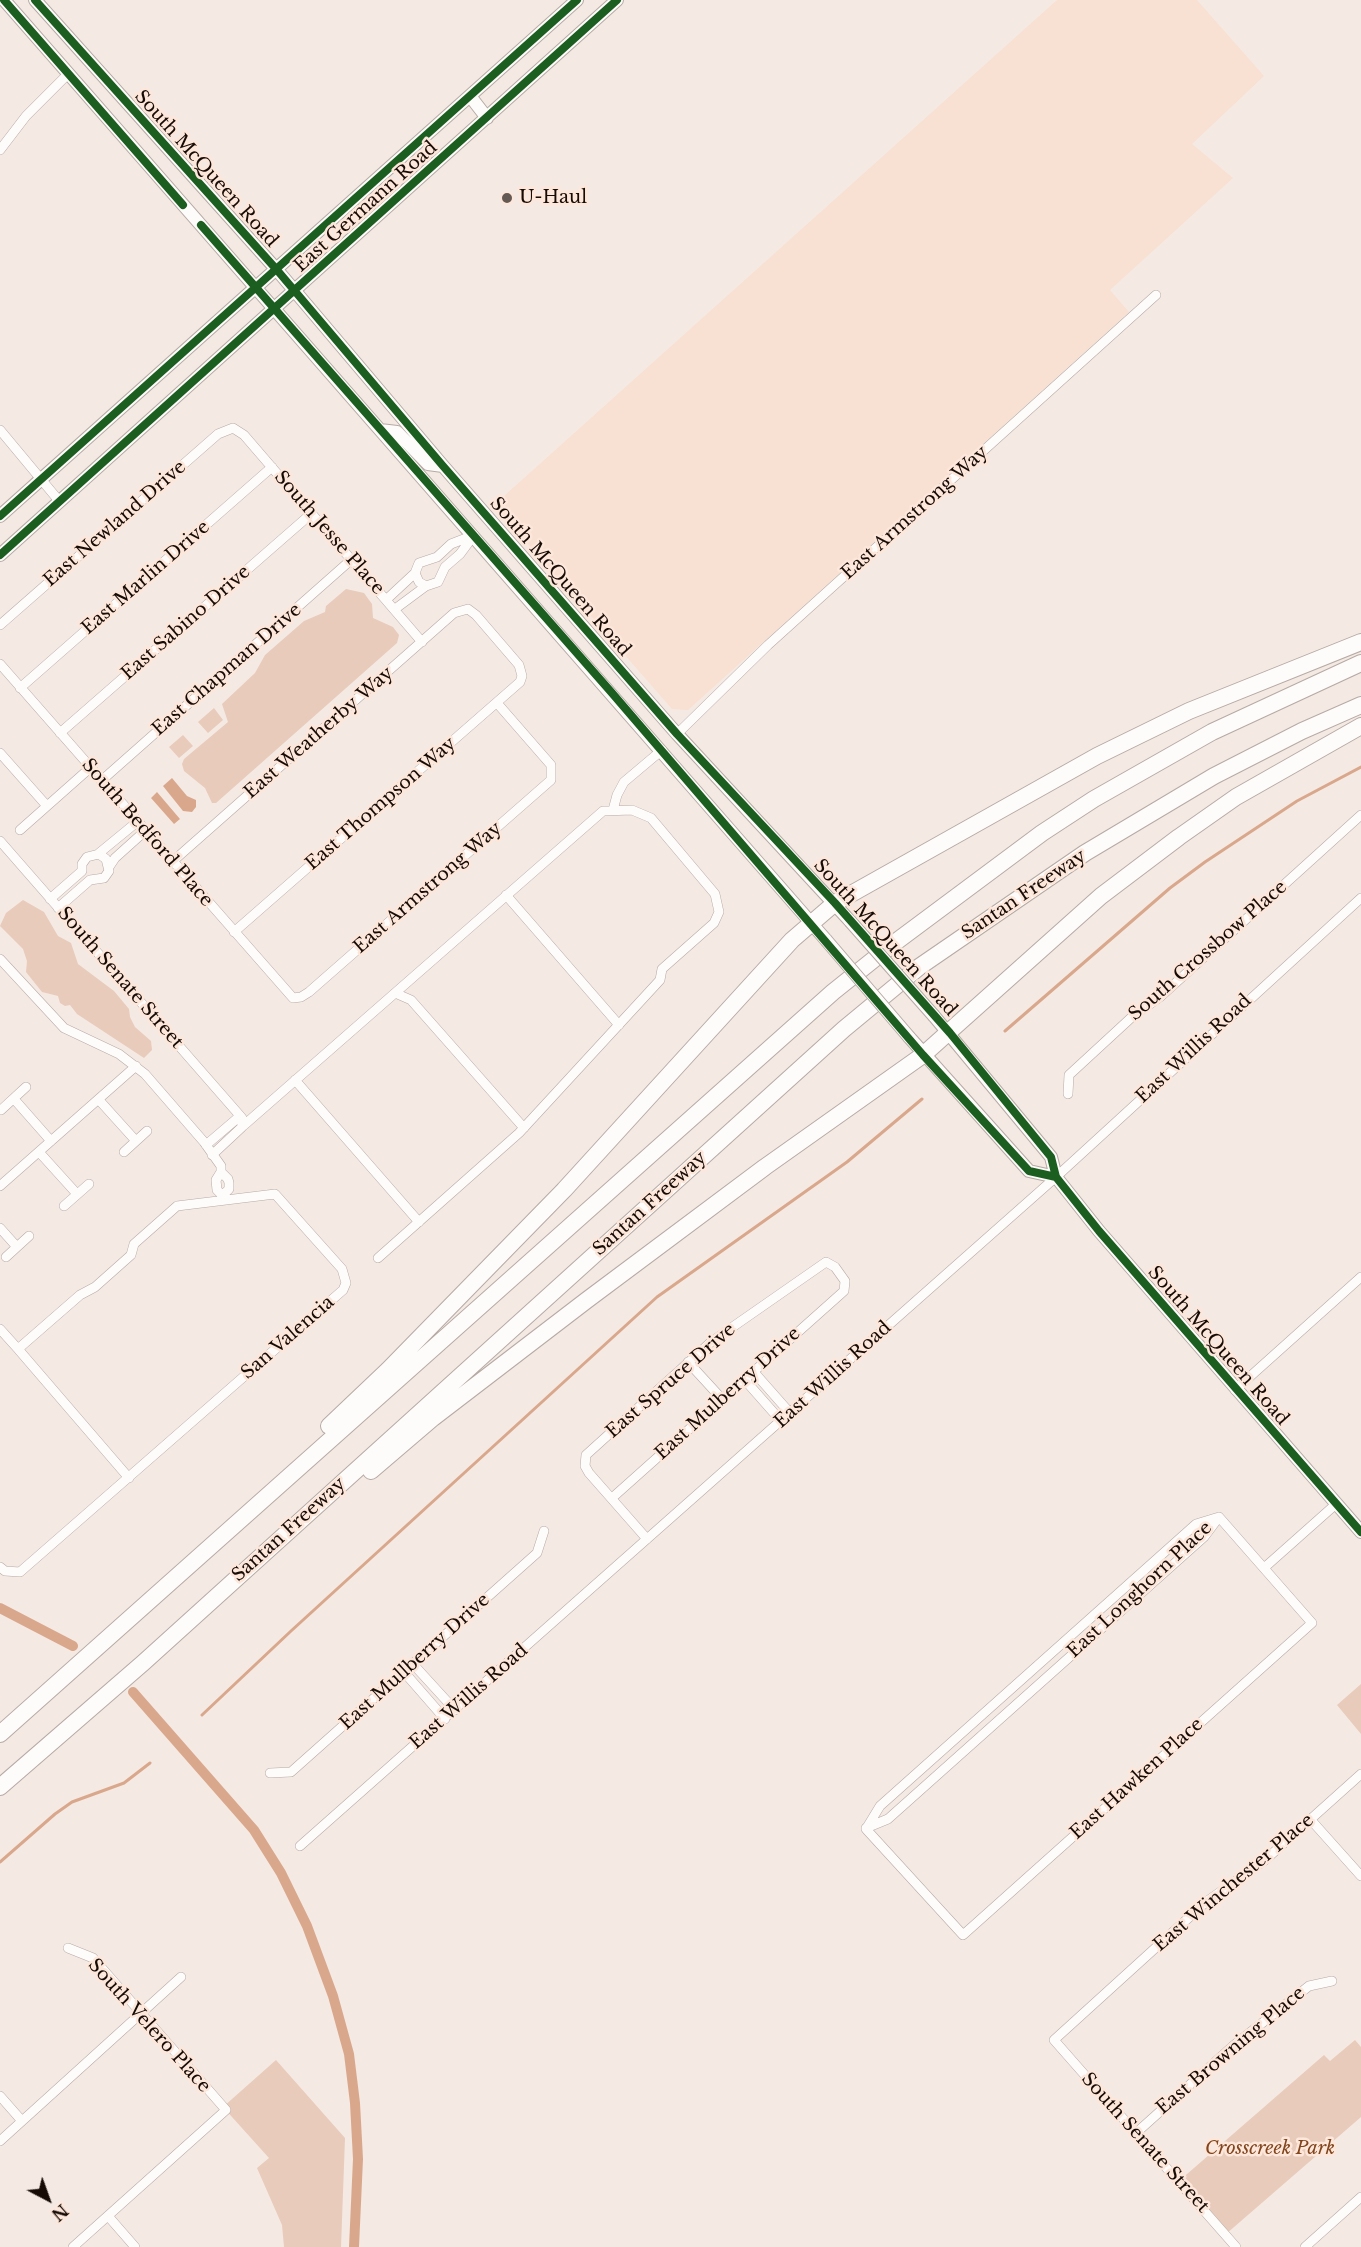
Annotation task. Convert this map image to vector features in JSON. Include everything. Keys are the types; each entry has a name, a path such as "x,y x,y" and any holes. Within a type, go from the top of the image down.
{"highway":[{"path":"222,1537 276,1476 388,1371 564,1190 792,940 835,903 1097,756 1189,711 1361,642"},
{"name":"Santan Freeway","path":"0,1734 833,992 942,905 1042,833 1155,763 1244,716 1361,663"},
{"name":"Santan Freeway","path":"0,1787 143,1663 844,1029 919,967 1085,853 1214,776 1302,731 1361,705"},
{"path":"143,1663 433,1418 708,1210 923,1055 1101,896 1236,796 1315,749 1361,726"}],"main road":[{"name":"South McQueen Road","path":"4,0 662,750 923,1055 1029,1171 1056,1177"},
{"name":"South McQueen Road","path":"35,0 277,270 443,465 678,734 835,903 950,1033 1051,1157 1056,1177 1126,1264 1361,1532"},
{"name":"East Germann Road","path":"0,516 578,0"},
{"name":"East Germann Road","path":"0,555 617,0"},
{"path":"470,96 487,118"},
{"path":"380,429 397,432 428,464 434,467 443,465"},
{"path":"474,535 491,520"},
{"path":"662,750 678,734"}],"street":[{"path":"0,150 26,116 68,74"},
{"name":"East Armstrong Way","path":"678,734 768,645 1156,295"},
{"name":"South Jesse Place","path":"233,428 244,435 422,642"},
{"name":"East Newland Drive","path":"0,625 218,434 233,428"},
{"path":"0,430 60,502"},
{"name":"East Marlin Drive","path":"20,688 272,467"},
{"name":"East Sabino Drive","path":"60,734 312,513"},
{"path":"426,586 419,582 415,573 416,566 422,560 436,557 451,544 474,535"},
{"path":"395,609 426,586 438,582 445,567 474,535"},
{"name":"East Chapman Drive","path":"101,781 352,559"},
{"path":"387,599 415,573"},
{"name":"East Weatherby Way","path":"172,862 454,613 468,609 476,615 517,662 522,672"},
{"name":"South Bedford Place","path":"0,664 287,993 297,998"},
{"name":"East Thompson Way","path":"234,932 497,703 520,682 522,672"},
{"name":"East Armstrong Way","path":"297,998 309,992 547,785 553,774 549,763 497,703"},
{"path":"613,810 624,782 662,750"},
{"path":"0,753 47,806"},
{"path":"20,830 90,768"},
{"path":"212,1155 603,811 632,810 651,818 715,894 719,912 714,923 662,969 660,980 524,1128 378,1258"},
{"name":"South Crossbow Place","path":"1068,1094 1069,1075 1133,1016 1160,998 1361,815"},
{"path":"50,899 82,871 82,864 87,857 98,854 137,822"},
{"path":"58,908 90,880 104,878 115,858 145,831"},
{"name":"South Senate Street","path":"0,841 240,1116 243,1126"},
{"path":"98,854 106,859 109,867"},
{"path":"506,896 619,1025"},
{"name":"East Willis Road","path":"300,1846 1056,1177 1361,898"},
{"path":"0,959 64,1028 119,1054 136,1066 206,1145 221,1166 221,1172 229,1183 229,1189 224,1197"},
{"path":"395,993 411,1000 524,1128"},
{"path":"0,1186 136,1066"},
{"path":"295,1080 419,1222"},
{"path":"1,1110 27,1088"},
{"path":"14,1099 51,1141"},
{"path":"99,1100 136,1141"},
{"path":"206,1145 240,1116"},
{"path":"124,1152 147,1131"},
{"path":"39,1152 77,1194"},
{"path":"64,1206 89,1184"},
{"name":"San Valencia","path":"0,1567 5,1571 20,1572 343,1290 346,1283 342,1269 275,1194 224,1197 177,1206 134,1244 131,1255 95,1287 80,1294 18,1349"},
{"path":"0,1228 17,1247"},
{"path":"6,1257 29,1236"},
{"name":"East Spruce Drive","path":"612,1498 585,1466 586,1455 688,1362 711,1342 826,1262 835,1267 845,1281 844,1291"},
{"path":"1235,1390 1361,1277"},
{"name":"East Mulberry Drive","path":"612,1498 844,1291"},
{"path":"0,1329 129,1478"},
{"path":"688,1362 722,1399"},
{"path":"753,1371 790,1413"},
{"path":"744,1379 781,1421"},
{"path":"612,1498 647,1539"},
{"path":"1218,1517 1264,1568 1335,1504"},
{"name":"East Longhorn Place","path":"866,1829 880,1806 1196,1524 1218,1517"},
{"name":"East Longhorn Place","path":"866,1829 888,1819 1204,1537 1218,1517"},
{"name":"East Mullberry Drive","path":"270,1773 291,1772 537,1553 544,1531"},
{"path":"1165,1552 1175,1562"},
{"name":"East Hawken Place","path":"866,1829 963,1935 1312,1623 1264,1568"},
{"path":"1100,1610 1110,1620"},
{"path":"413,1664 455,1710"},
{"path":"1031,1671 1042,1681"},
{"path":"404,1672 445,1719"},
{"path":"421,1692 431,1684"},
{"path":"966,1730 976,1740"},
{"name":"East Winchester Place","path":"1054,2040 1206,1902 1264,1862 1361,1774"},
{"path":"902,1787 912,1797"},
{"path":"1311,1820 1361,1876"},
{"name":"South Velero Place","path":"68,1948 93,1958 226,2110 108,2216"},
{"path":"0,2141 181,1977"},
{"name":"East Browning Place","path":"1136,2133 1233,2046 1309,1986 1332,1981"},
{"name":"South Senate Street","path":"1054,2040 1236,2247"},
{"path":"0,2096 22,2121"},
{"path":"1305,2247 1361,2197"},
{"path":"73,2247 108,2216 135,2247"}],"shaded area":[{"path":"1057,0 1197,0 1264,76 1192,144 1233,178 1110,290 1129,312 688,710 672,709 494,505"},
{"path":"172,778 187,796 196,800 196,807 192,812 183,811 163,786"},
{"path":"157,792 180,819 174,824 151,798"}],"green space":[{"path":"346,589 364,593 372,604 373,618 393,627 399,635 397,643 216,803 212,803 205,788 184,771 182,764 184,759 228,722 222,704 255,673 265,655 304,621 325,612 326,606"},
{"path":"214,708 223,720 208,733 198,722"},
{"path":"183,735 193,746 179,758 169,747"},
{"path":"23,900 44,912 58,936 71,943 78,964 114,991 129,1009 135,1027 151,1041 152,1050 144,1058 77,1014 70,1005 65,1006 60,1003 58,996 42,992 26,972 27,961 23,949 0,926 6,913"},
{"path":"1361,1684 1361,1734 1337,1705"},
{"name":"Crosscreek Park","path":"1355,2040 1361,2047 1361,2117 1226,2234 1179,2181 1324,2055 1330,2061"},
{"path":"276,2060 345,2138 341,2247 284,2247 282,2225 257,2168 269,2158 223,2107"}],"waterway":[{"path":"1005,1031 1170,888 1205,862 1297,801 1361,767"},
{"path":"202,1715 657,1297 847,1162 922,1099"},
{"path":"0,1608 73,1646"},
{"path":"133,1692 254,1830 281,1873 307,1926 333,1996 349,2054 358,2159 354,2247"},
{"path":"0,1862 72,1802 124,1783 150,1763"}],"cycle path":[{"path":"4,0 183,205"},
{"path":"35,0 277,270 443,466 677,734 835,903 950,1033 1051,1157 1056,1177 1099,1231 1361,1532"},
{"path":"0,516 577,0"},
{"path":"0,555 617,0"},
{"path":"201,225 612,693 923,1055 1029,1171 1056,1177"}],"place":[{"name":"U-Haul","path":"507,198"}]}
